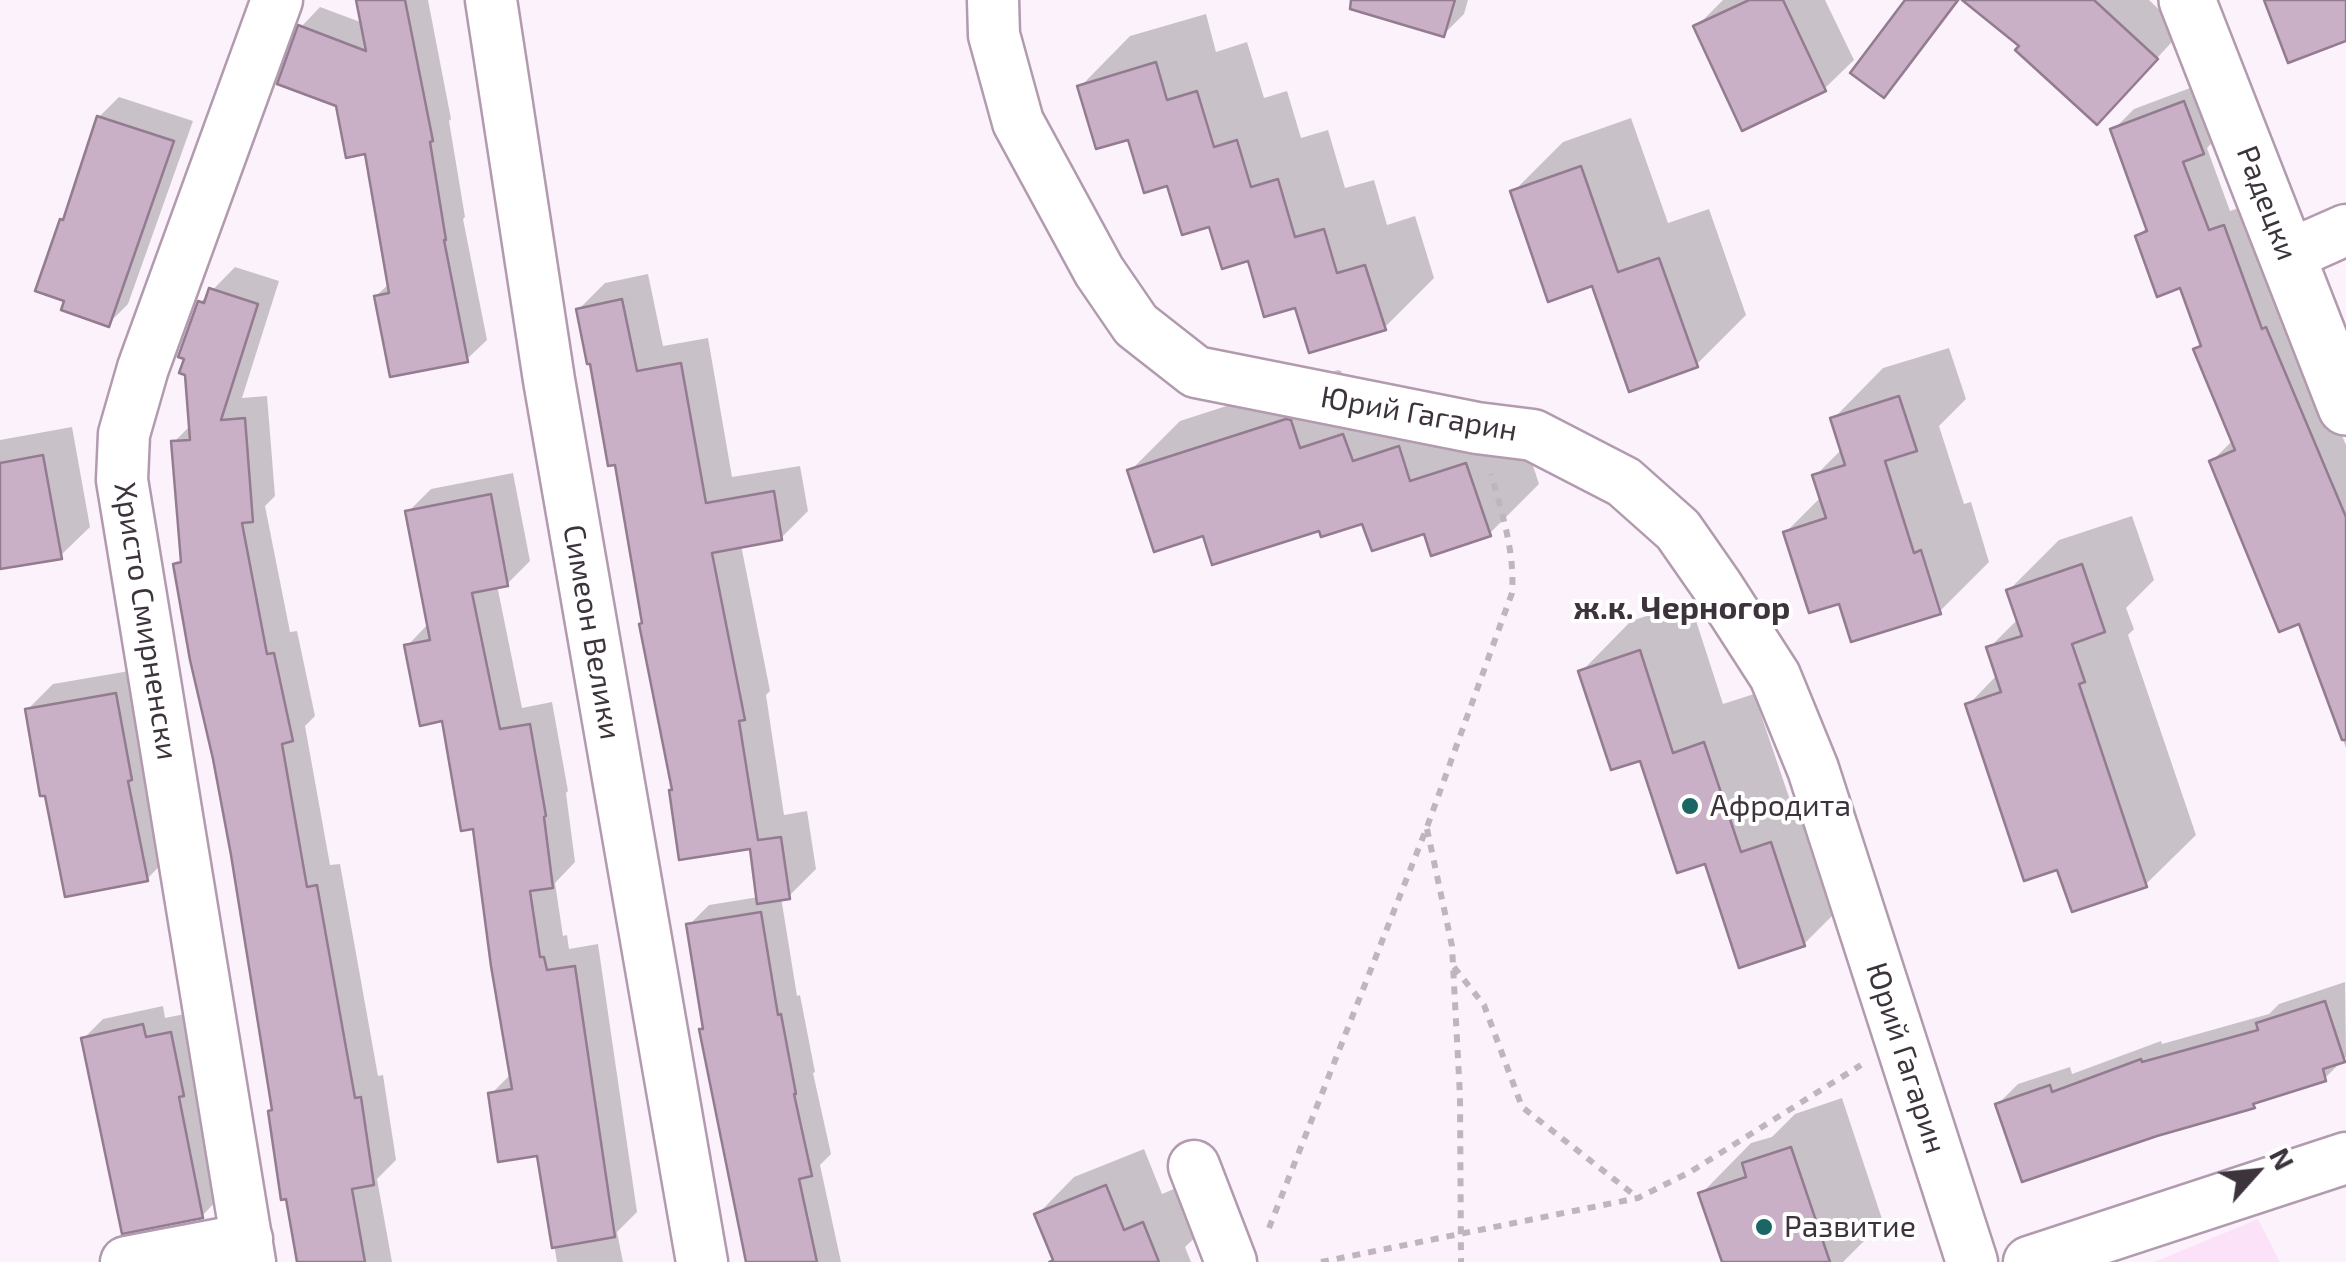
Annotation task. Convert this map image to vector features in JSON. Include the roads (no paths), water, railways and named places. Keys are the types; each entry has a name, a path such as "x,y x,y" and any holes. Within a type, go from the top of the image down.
{"street":[{"name":"Христо Смирненски","path":"248,1250 122,480 124,434 143,368 276,0"},
{"name":"Симеон Велики","path":"491,0 552,399 702,1262"},
{"name":"Юрий Гагарин","path":"993,0 994,35 1018,122 1099,271 1136,325 1196,372 1477,428 1533,435 1624,482 1678,530 1775,676 1813,769 1972,1262"},
{"name":"Радецки","path":"2188,0 2346,407"},
{"path":"2287,256 2346,230"},
{"path":"2029,1262 2346,1158"},
{"path":"1194,1166 1247,1253"},
{"path":"126,1262 248,1250"}],"place":[{"name":"Афродита","path":"1690,806"},
{"name":"Развитие","path":"1764,1227"}],"district":[{"name":"ж.к. Черногор","path":"1682,608"}]}
